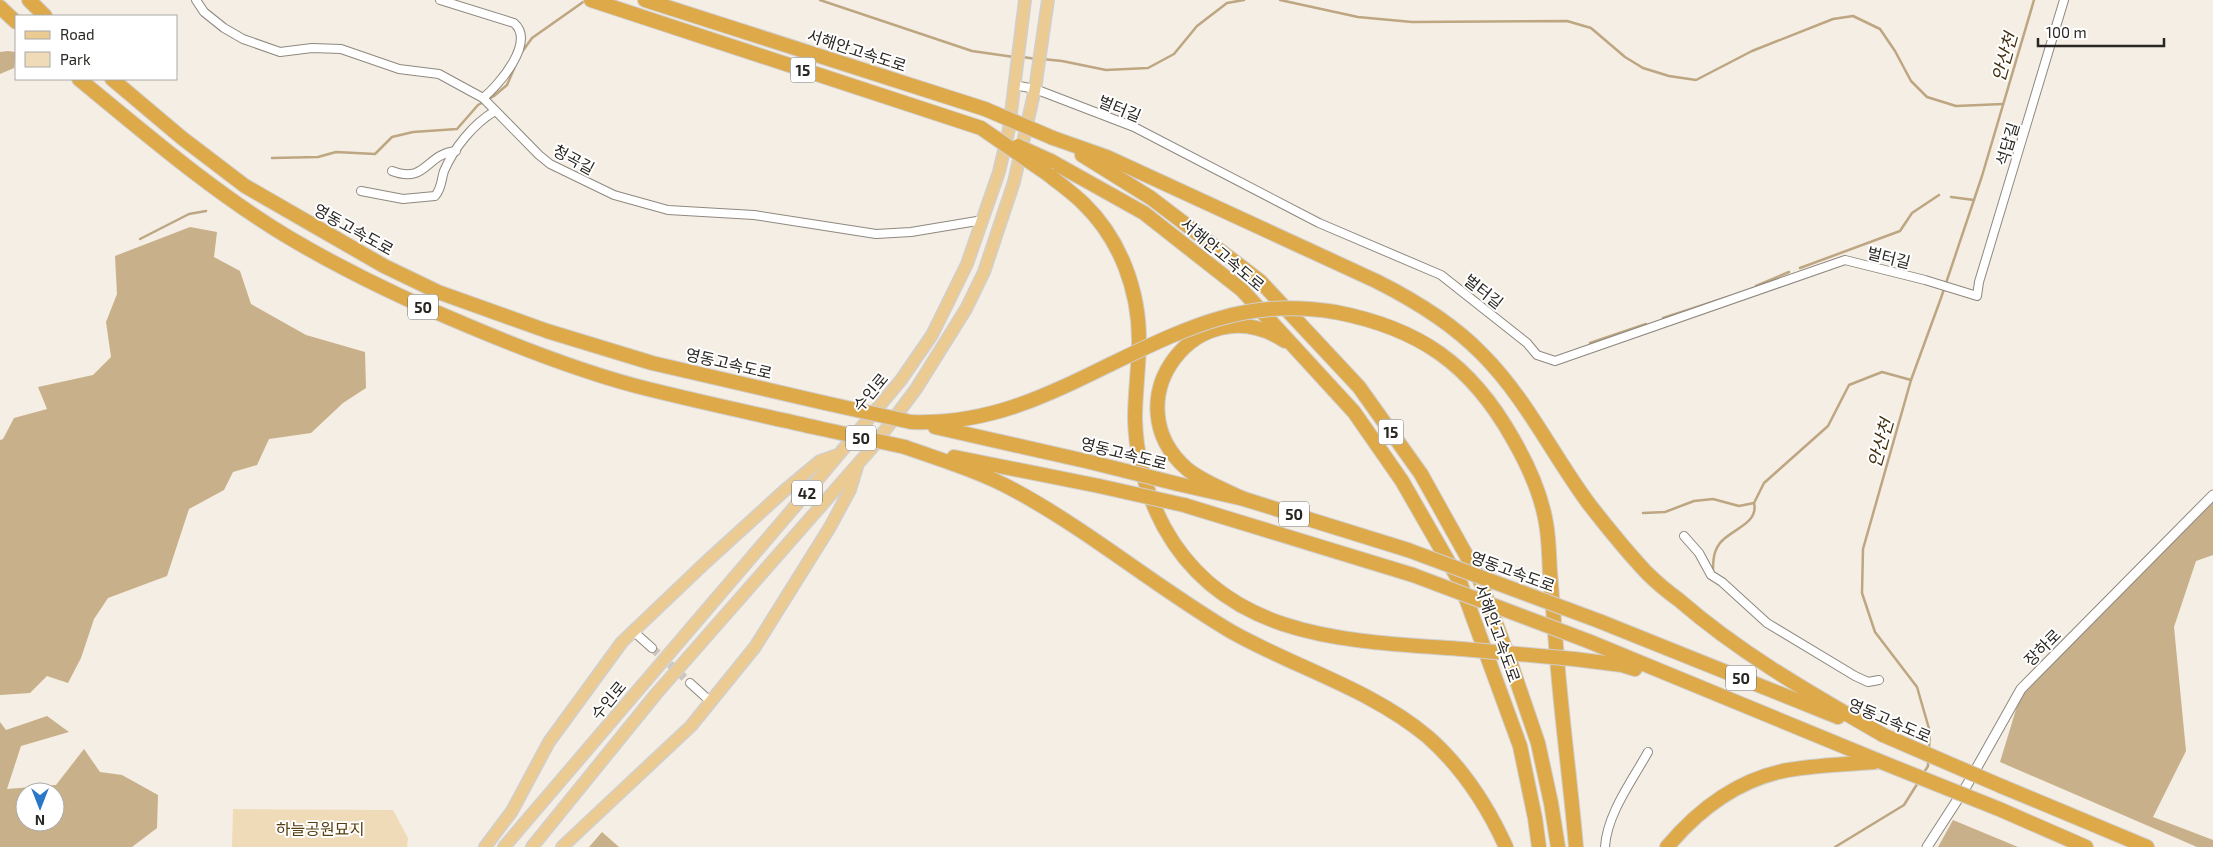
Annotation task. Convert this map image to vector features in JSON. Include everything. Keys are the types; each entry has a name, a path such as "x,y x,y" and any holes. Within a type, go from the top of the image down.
{"highway":[{"path":"29,0 44,15"},
{"name":"서해안고속도로","path":"591,0 981,128 1050,168 1144,213 1242,290 1354,412 1402,481 1460,582 1520,746 1536,818 1539,847"},
{"name":"서해안고속도로","path":"645,0 985,109 1053,138 1151,198 1260,281 1359,387 1421,474 1479,578 1538,743 1558,847"},
{"path":"0,7 15,21"},
{"name":"50","path":"80,80 172,156 232,200 286,236 354,275 430,310 536,354 646,389 905,447 1184,505 1413,575 1588,641 1681,681 1999,809 2086,847"},
{"name":"영동고속도로","path":"113,80 182,138 245,186 384,266 438,292 547,331 652,363 1090,462 1244,499 1408,550 1598,621 1883,735 2147,847"},
{"path":"1053,138 1107,157 1376,281 1405,296 1436,317 1470,343 1498,371 1525,406 1589,504 1647,574 1713,630 1776,673 1883,735"},
{"path":"1050,168 1099,221 1111,238 1129,278 1134,293 1138,325 1135,418 1139,461 1154,505 1173,542 1187,562 1221,593 1265,618 1288,627 1356,640 1622,665 1681,681"},
{"path":"911,422 966,420 1016,407 1047,395 1182,331 1235,314 1280,307 1335,312 1369,319 1402,332 1438,351 1469,377 1497,412 1527,465 1537,491 1546,524 1563,739 1576,847"},
{"path":"1244,499 1192,472 1168,446 1162,430 1158,409 1163,378 1178,352 1198,337 1217,328 1240,326 1260,329 1296,349"},
{"path":"905,447 967,469 1012,488 1232,631 1394,714 1427,736 1453,761 1474,786 1506,847"},
{"path":"1667,847 1700,812 1721,797 1744,786 1786,771 1879,761"}],"main road":[{"name":"수인로","path":"504,847 839,455 901,380 932,335 967,264 999,172 1010,129 1025,0"},
{"name":"수인로","path":"532,847 656,694 859,461 916,389 966,309 984,272 1014,182 1036,84 1048,0"},
{"path":"485,847 512,812 548,742 622,642 784,492 820,461 839,455"},
{"path":"562,847 691,726 755,647 830,527 850,490 859,461"}],"street":[{"name":"청곡길","path":"196,0 204,12 224,28 243,38 280,52 312,48 341,49 399,69 439,74 483,98 550,164 614,195 668,210 754,214 809,225 876,234 911,232 983,220"},
{"path":"440,0 514,23 520,28 521,37 518,51 508,72 483,98"},
{"name":"석답길","path":"1974,295 2064,0"},
{"name":"벌터길","path":"1015,80 1036,84 1134,127 1320,223 1441,275 1520,338 1537,355 1555,361 1845,260 1925,280 1974,295"},
{"path":"361,191 402,199 435,196 441,187 445,169 456,151 476,124 495,111"},
{"path":"392,171 404,175 416,174 421,172 437,157 456,151"},
{"name":"장하로","path":"1927,847 1967,785 2021,689 2213,495"},
{"path":"1684,536 1699,553 1711,575 1722,582 1767,623 1855,676 1868,682 1879,680"},
{"path":"633,631 652,648"},
{"path":"690,683 711,702"},
{"path":"1605,847 1605,834 1613,814 1648,752"}],"green space":[{"name":"하늘공원묘지","path":"233,809 393,810 408,838 407,847 232,847"}],"shaded area":[{"path":"0,52 15,52 14,68 0,74"},
{"path":"190,227 217,232 214,257 240,271 251,304 306,335 365,352 366,388 343,403 311,433 269,439 257,465 233,472 224,490 189,509 167,576 108,598 94,619 81,658 68,683 47,676 30,693 0,695 0,440 3,439 14,418 47,409 38,387 93,375 111,357 106,322 117,294 115,256"},
{"path":"2213,493 2213,555 2196,561 2174,627 2186,751 2153,817 2213,840 2213,847 2197,847 2000,762 2021,693"},
{"path":"47,716 69,732 21,746 7,789 15,788 15,832 65,832 65,782 58,782 84,749 100,772 122,775 158,795 157,828 132,847 0,847 0,722 6,730"},
{"path":"1953,820 2018,847 1938,847"},
{"path":"602,832 619,847 589,847"}],"waterway":[{"path":"522,52 532,38 586,0"},
{"path":"820,0 972,51 1014,57"},
{"path":"1042,59 1106,70 1148,68 1174,54 1197,26 1227,3 1244,0"},
{"path":"1280,0 1358,17 1412,22 1567,21 1591,28 1625,57 1643,68 1669,76 1696,80 1752,51 1833,19 1853,16 1880,29 1895,51 1911,81 1927,97 1956,106 2003,104"},
{"name":"안산천","path":"1929,748 1930,732 1917,687 1875,632 1862,593 1863,549 1911,380 1982,176 2034,0"},
{"path":"1022,57 1037,59"},
{"path":"272,158 318,157 336,152 375,154 392,137 413,132 457,129 478,105 494,96 507,85 516,64"},
{"path":"1800,268 1900,231 1912,213 1939,195"},
{"path":"1951,197 1974,200"},
{"path":"140,239 189,214 206,211"},
{"path":"1756,286 1789,272"},
{"path":"1663,318 1731,296"},
{"path":"1590,343 1646,324"},
{"path":"1643,513 1665,512 1694,501 1713,499 1739,506 1754,503 1764,483 1828,426 1849,385 1882,372 1911,380"},
{"path":"1713,573 1714,557 1718,546 1725,538 1748,521 1752,516 1754,503"},
{"name":"안산천","path":"1923,774 1928,766 1928,759"},
{"name":"안산천","path":"1835,847 1904,805 1919,781"}],"tunnel":[{"path":"652,648 690,683"}]}
